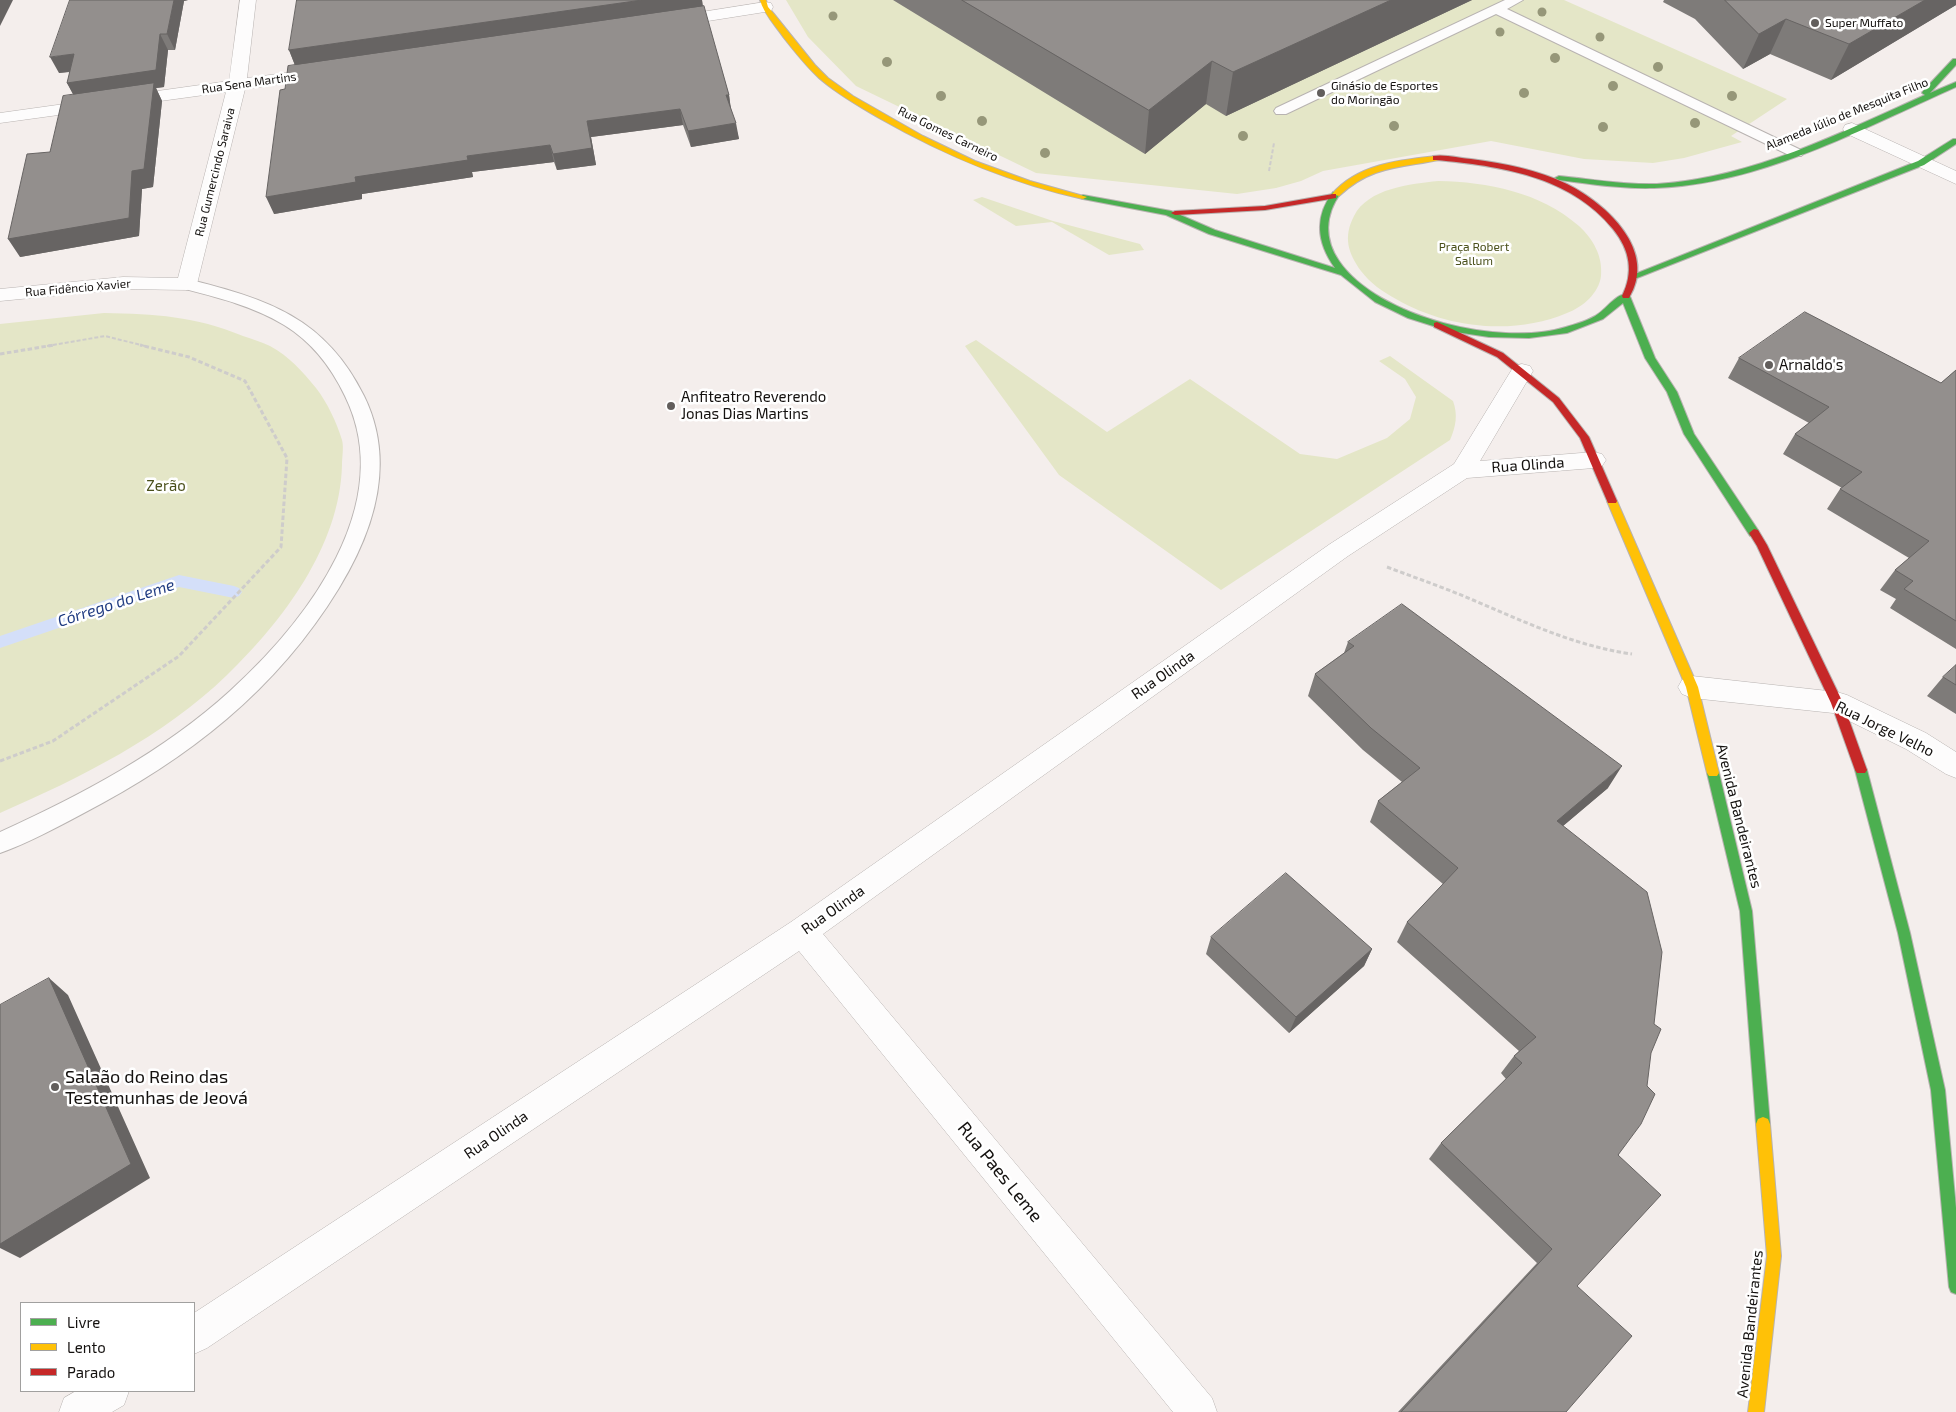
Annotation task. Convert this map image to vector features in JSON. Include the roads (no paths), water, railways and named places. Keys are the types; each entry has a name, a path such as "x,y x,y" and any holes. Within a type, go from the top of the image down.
{"main road":[{"name":"Rua Gomes Carneiro","path":"764,4 792,44 822,76 875,112 941,148 1004,175 1039,186 1168,213 1212,232 1343,273"},
{"path":"1920,99 1956,61"},
{"name":"Alameda Júlio de Mesquita Filho","path":"1541,176 1615,184 1669,185 1721,176 1796,153 1956,84"},
{"path":"1634,276 1921,163 1956,141"},
{"path":"1436,158 1472,160 1506,166 1541,176 1574,191 1602,209 1622,231 1634,254 1634,276 1625,297 1607,313 1590,321 1550,334 1514,336 1475,333 1437,325 1399,312 1367,294 1343,273 1328,253 1322,232 1324,214 1333,196 1351,181 1374,169 1403,161 1436,158"},
{"name":"Rua Gomes Carneiro","path":"1168,213 1265,208 1333,196"},
{"path":"1625,297 1650,358 1672,392 1689,434 1762,545 1836,703 1866,784 1904,933 1938,1090 1956,1288"},
{"name":"Avenida Bandeirantes","path":"1437,325 1500,355 1522,370 1556,400 1584,437 1692,687 1746,911 1774,1256 1756,1412"}],"street":[{"name":"Rua Gumercindo Saraiva","path":"187,284 237,85 248,0"},
{"path":"658,23 764,4"},
{"name":"Rua Sena Martins","path":"0,118 335,71"},
{"path":"1852,129 1956,178"},
{"name":"Rua Fidêncio Xavier","path":"0,295 123,282 187,284"},
{"name":"Rua Olinda","path":"195,1335 802,932 1339,550 1462,470 1522,370"},
{"name":"Rua Olinda","path":"1462,470 1594,460"},
{"name":"Rua Jorge Velho","path":"1692,687 1836,703 1916,741 1956,766"},
{"name":"Rua Paes Leme","path":"802,932 1198,1412"},
{"path":"78,1412 108,1392"}],"lane":[{"path":"1281,111 1516,0"},
{"path":"1496,9 1796,153"},
{"path":"0,843 105,792 148,766 219,715 284,651 313,614 355,543 368,504 372,461 368,429 353,391 335,359 308,332 276,312 237,296 187,284"}],"waterway":[{"name":"Córrego do Leme","path":"0,642 179,581 234,592"}],"place":[{"name":"Super Muffato","path":"1815,23"},
{"name":"Ginásio de Esportes do Moringão","path":"1321,93"},
{"name":"Arnaldo's","path":"1769,365"},
{"name":"Anfiteatro Reverendo Jonas Dias Martins","path":"671,406"},
{"name":"Salaão do Reino das Testemunhas de Jeová","path":"55,1087"}],"park label":[{"name":"Praça Robert Sallum","path":"1474,254"},
{"name":"Zerão","path":"166,486"}]}
